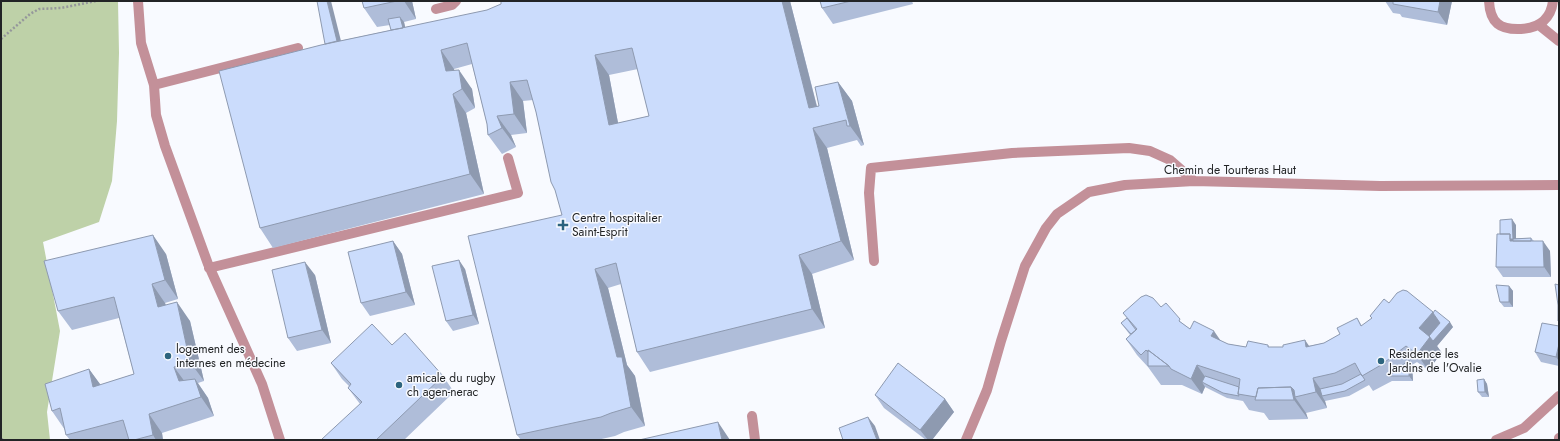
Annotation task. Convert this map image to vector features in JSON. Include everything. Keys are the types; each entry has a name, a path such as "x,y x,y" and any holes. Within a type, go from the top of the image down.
{"street":[{"path":"138,1 141,43 154,85 156,115 165,146 209,268 262,384 280,440"},
{"path":"436,9 452,5 456,1"},
{"path":"1489,1 1489,9 1493,18 1501,26 1509,30 1528,29 1539,25 1551,12 1553,1"},
{"path":"1539,25 1559,41"},
{"path":"154,85 298,48"},
{"path":"874,261 869,194 871,168 1012,154 1129,148 1150,151 1170,160 1194,181"},
{"path":"209,268 518,193 508,158"},
{"name":"Chemin de Tourteras Haut","path":"966,440 988,390 1001,341 1025,266 1046,228 1057,214 1089,192 1125,185 1194,181 1380,186 1559,185"},
{"path":"1496,440 1524,428 1559,396"},
{"path":"752,416 755,440"}],"path":[{"path":"1,39 30,14 39,10 61,8 96,1"},
{"path":"1,439 5,440"}],"green space":[{"path":"1,1 118,1 119,53 117,121 112,181 99,222 43,242 60,331 47,412 50,440 1,440"}],"building":[{"path":"317,1 327,1 337,41 325,44"},
{"path":"362,1 397,1 364,8"},
{"path":"501,1 782,1 809,108 819,106 815,87 838,82 850,126 847,126 846,120 813,128 841,241 799,255 812,309 637,352 616,263 595,269 617,357 622,357 631,407 601,417 517,435 468,236 562,215 555,190 551,182 536,112 527,80 510,82 514,114 497,116 502,128 488,135 487,124 467,43 441,50 446,71 459,70 462,89 453,94 470,174 260,228 219,71 321,45 487,10 501,4","holes":["632,48 649,116 609,125 595,55"]},
{"path":"820,1 851,1 822,8"},
{"path":"1393,1 1440,1 1438,12 1393,4"},
{"path":"400,17 403,28 391,30 388,19"},
{"path":"1512,219 1513,239 1510,239 1510,234 1500,234 1500,220"},
{"path":"1497,234 1510,234 1510,241 1543,241 1544,267 1496,267"},
{"name":"logement des internes en médecine","path":"153,235 165,280 152,284 158,307 177,302 190,362 174,367 179,381 195,379 201,397 149,414 153,435 129,440 123,420 66,435 60,408 52,411 45,384 89,369 93,387 134,374 114,297 58,311 44,261"},
{"path":"1531,238 1531,241 1513,241 1513,239"},
{"path":"393,241 406,292 361,303 348,252"},
{"path":"459,260 473,315 446,321 432,266"},
{"path":"305,262 322,330 288,338 272,270"},
{"path":"1555,284 1559,285 1559,321 1558,321 1558,305"},
{"path":"1496,285 1509,286 1509,302 1500,302"},
{"name":"Residence les Jardins de l'Ovalie","path":"1403,290 1407,291 1433,312 1419,328 1430,337 1417,354 1406,346 1381,365 1362,376 1355,363 1335,373 1313,378 1316,392 1295,397 1294,390 1291,387 1258,388 1256,397 1238,394 1240,379 1197,365 1191,379 1171,369 1148,350 1148,352 1146,350 1141,355 1126,339 1137,329 1123,313 1141,297 1146,295 1153,298 1161,307 1166,303 1180,319 1179,321 1190,329 1194,321 1214,331 1211,336 1228,344 1246,347 1248,341 1268,345 1268,347 1283,347 1283,345 1305,340 1306,347 1324,343 1340,334 1337,328 1357,318 1361,326 1372,318 1370,316 1384,299 1389,303 1397,293"},
{"path":"1435,310 1450,322 1433,341 1429,336 1440,323 1433,313"},
{"path":"1127,318 1136,330 1131,334 1121,323"},
{"path":"1542,323 1559,326 1559,344 1556,357 1535,352"},
{"name":"amicale du rugby ch agen-nerac","path":"372,324 392,345 405,333 443,376 376,440 323,440 322,439 362,402 348,388 351,384 331,363"},
{"path":"1148,350 1169,366 1148,366"},
{"path":"1409,360 1409,376 1389,376"},
{"path":"898,363 945,399 920,430 875,395"},
{"path":"1361,374 1365,380 1345,391 1322,396 1320,389 1342,384"},
{"path":"1205,376 1239,387 1239,396 1223,393 1202,382"},
{"path":"1484,379 1485,392 1478,392 1477,380"},
{"path":"1291,387 1294,400 1255,400 1258,388"},
{"path":"868,417 877,440 843,440 839,428"},
{"path":"718,422 722,440 639,440"}],"place":[{"name":"Centre hospitalier Saint-Esprit","path":"563,225"},
{"name":"logement des internes en médecine","path":"168,356"},
{"name":"Residence les Jardins de l'Ovalie","path":"1381,361"},
{"name":"amicale du rugby ch agen-nerac","path":"399,385"}]}
